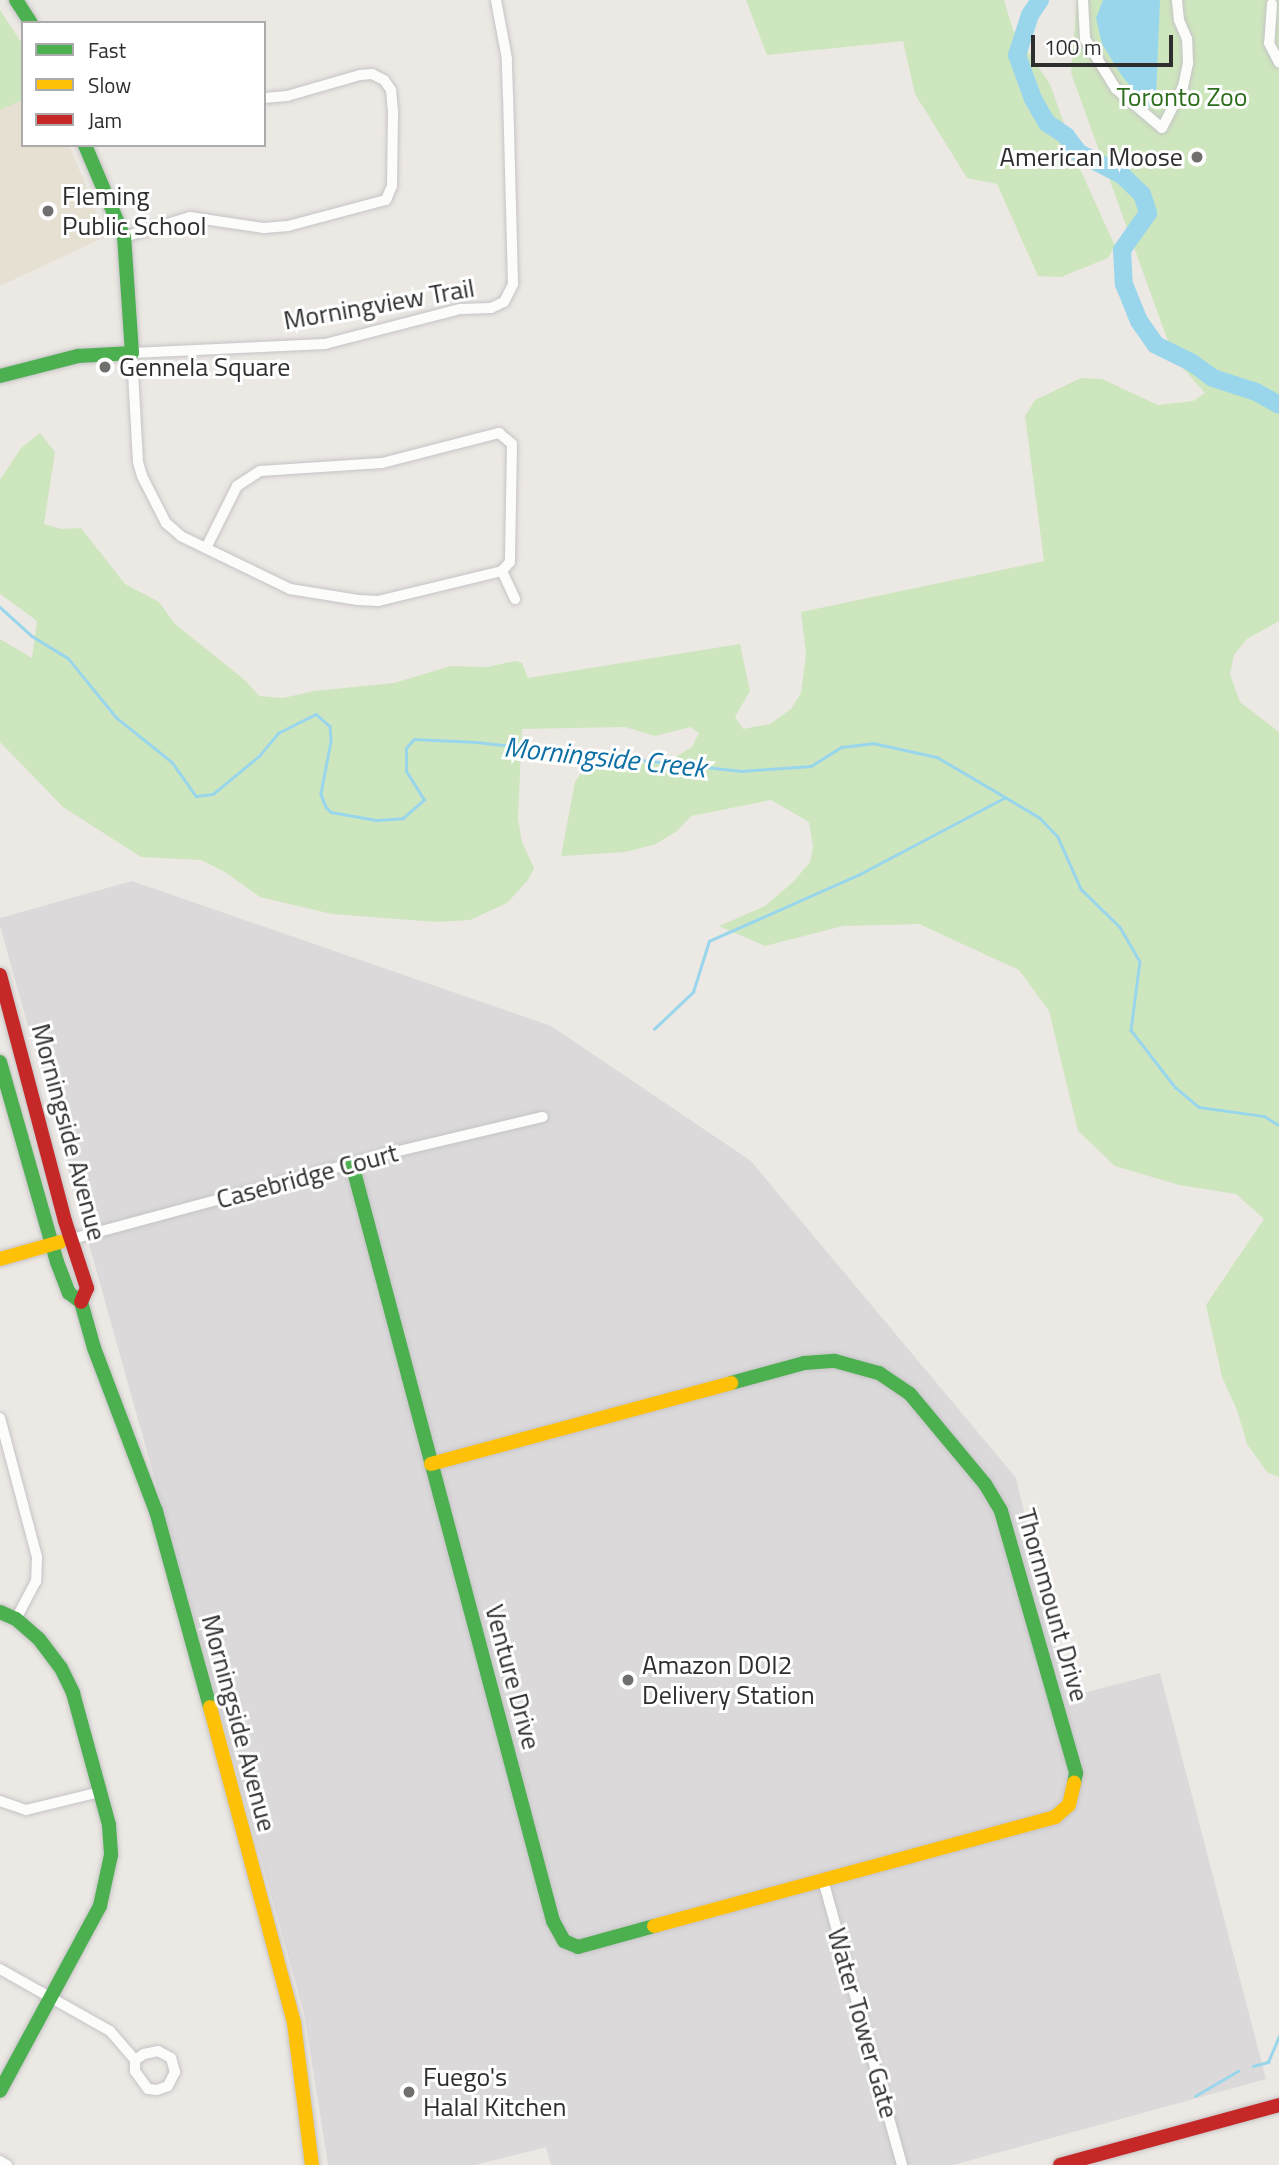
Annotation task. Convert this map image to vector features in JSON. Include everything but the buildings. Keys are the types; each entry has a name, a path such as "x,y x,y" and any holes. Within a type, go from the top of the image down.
{"street":[{"name":"Morningview Trail","path":"0,376 78,356 312,346 460,309 491,308 504,302 513,284 507,60 496,0"},
{"path":"1083,0 1085,39 1091,49 1116,89 1162,128 1183,87 1188,63 1187,39 1179,20 1177,0"},
{"path":"23,2 31,21"},
{"path":"1271,2 1279,22"},
{"path":"1271,2 1269,43 1278,58"},
{"path":"124,237 190,217 264,228 288,226 386,200 392,186 393,112 391,90 384,80 372,74 360,75 288,96 266,99"},
{"path":"86,147 124,237 138,462 142,477 166,523 181,536 290,589 358,600 378,601 502,571 512,557 512,444 499,433 382,463 260,471 237,486 206,548"},
{"path":"502,571 515,599"},
{"name":"Morningside Avenue","path":"0,975 87,1289 81,1302"},
{"name":"Morningside Avenue","path":"0,1062 52,1244 69,1293 81,1302 94,1348 156,1511 289,2003 308,2114 312,2165"},
{"name":"Casebridge Court","path":"72,1239 352,1164 543,1117"},
{"name":"Venture Drive","path":"352,1164 553,1921 564,1941 578,1947 823,1880"},
{"path":"0,1259 72,1239"},
{"name":"Thornmount Drive","path":"431,1464 804,1363 835,1361 854,1364 879,1373 910,1394 985,1485 1001,1511 1076,1773 1075,1787 1069,1805 1055,1817 823,1880"},
{"path":"0,1418 37,1557 36,1581 16,1619"},
{"path":"0,1612 16,1619 39,1639 61,1668 73,1693 108,1825 111,1855 100,1906 0,2091"},
{"path":"0,1801 26,1810 100,1792"},
{"name":"Water Tower Gate","path":"823,1880 902,2165"},
{"path":"0,1969 110,2031 135,2060 135,2071 140,2082 148,2089 163,2089 173,2080 175,2072 171,2058 165,2054 144,2054 135,2060"},
{"path":"1060,2165 1279,2105"},
{"path":"0,2161 6,2165"}],"shaded area":[{"name":"Fleming Public School","path":"21,101 21,147 70,147 107,236 0,286 0,110"},
{"path":"132,881 551,1026 751,1161 1016,1478 1068,1697 1160,1673 1266,2079 953,2165 551,2165 546,2147 475,2165 328,2165 304,2013 0,926 0,918"}],"green space":[{"path":"746,0 1004,0 1013,30 1050,84 1080,169 1115,246 1108,258 1061,277 1038,276 997,184 967,178 915,94 903,41 767,55"},
{"name":"Toronto Zoo","path":"1077,0 1279,0 1279,621 1247,639 1234,655 1230,674 1240,702 1279,732 1279,1477 1267,1472 1247,1444 1237,1410 1222,1377 1206,1305 1264,1219 1236,1194 1179,1185 1115,1166 1078,1131 1049,1011 1019,970 919,924 843,926 765,946 719,926 765,906 794,881 810,862 813,847 809,822 771,800 691,816 677,831 656,844 626,852 561,856 575,782 585,767 667,762 692,747 699,733 691,727 655,736 625,727 522,729 518,819 522,842 534,868 528,880 507,903 470,920 437,922 332,914 260,897 225,872 201,860 141,857 63,807 0,742 0,639 32,658 37,621 0,594 0,480 21,448 40,433 55,452 44,524 61,529 81,528 125,584 159,602 175,624 246,681 259,696 283,698 314,691 394,683 451,666 487,667 515,661 522,663 528,678 740,644 750,691 735,717 743,729 770,724 791,709 801,693 806,654 801,612 1044,561 1025,416 1035,400 1081,378 1102,379 1158,405 1193,401 1205,393 1174,358 1071,73"},
{"path":"0,10 21,42 21,101 0,110"}],"water":[{"path":"1103,0 1160,0 1156,98 1148,108 1122,76 1102,44 1096,18"}],"waterway":[{"path":"1040,0 1030,15 1017,55 1033,99 1047,123 1066,136 1079,153 1122,175 1142,194 1148,213 1122,250 1124,284 1139,321 1156,345 1191,362 1213,378 1256,392 1279,405"},
{"name":"Morningside Creek","path":"0,607 32,636 68,658 117,718 172,762 196,796 213,794 259,756 278,733 316,714 330,726 331,741 321,794 326,807 331,812 377,820 403,818 424,800 406,771 406,748 414,739 476,742 741,771 811,766 842,747 873,743 937,757 1039,817 1058,837 1081,889 1120,927 1140,961 1131,1030 1175,1087 1199,1107 1264,1116 1279,1125"},
{"path":"654,1029 693,992 709,941 858,875 1004,798"},
{"path":"1253,2066 1268,2062 1279,2036"},
{"path":"1195,2096 1238,2071"}],"traffic: fast":[{"path":"16,0 30,21"},
{"path":"0,376 78,356 132,353 124,237 86,147"},
{"path":"0,1062 57,1262 69,1293 81,1302 94,1348 156,1511 210,1707"},
{"path":"352,1164 553,1921 564,1941 578,1947 654,1926"},
{"path":"731,1383 804,1363 835,1361 879,1373 910,1394 985,1484 1001,1511 1076,1773 1074,1783"},
{"path":"0,1612 16,1619 39,1639 61,1668 73,1693 109,1825 111,1855 100,1906 0,2091"}],"traffic: slow":[{"path":"0,1259 60,1242"},
{"path":"431,1464 731,1383"},
{"path":"210,1707 294,2023 312,2165"},
{"path":"654,1926 1055,1817 1069,1805 1074,1783"}],"traffic: jam":[{"path":"0,975 65,1221 87,1288 81,1302"},
{"path":"1060,2165 1279,2105"}],"place":[{"name":"American Moose","path":"1197,157"},
{"name":"Fleming Public School","path":"48,211"},
{"name":"Gennela Square","path":"105,367"},
{"name":"Amazon DOI2 Delivery Station","path":"628,1680"},
{"name":"Fuego's Halal Kitchen","path":"409,2092"}]}
